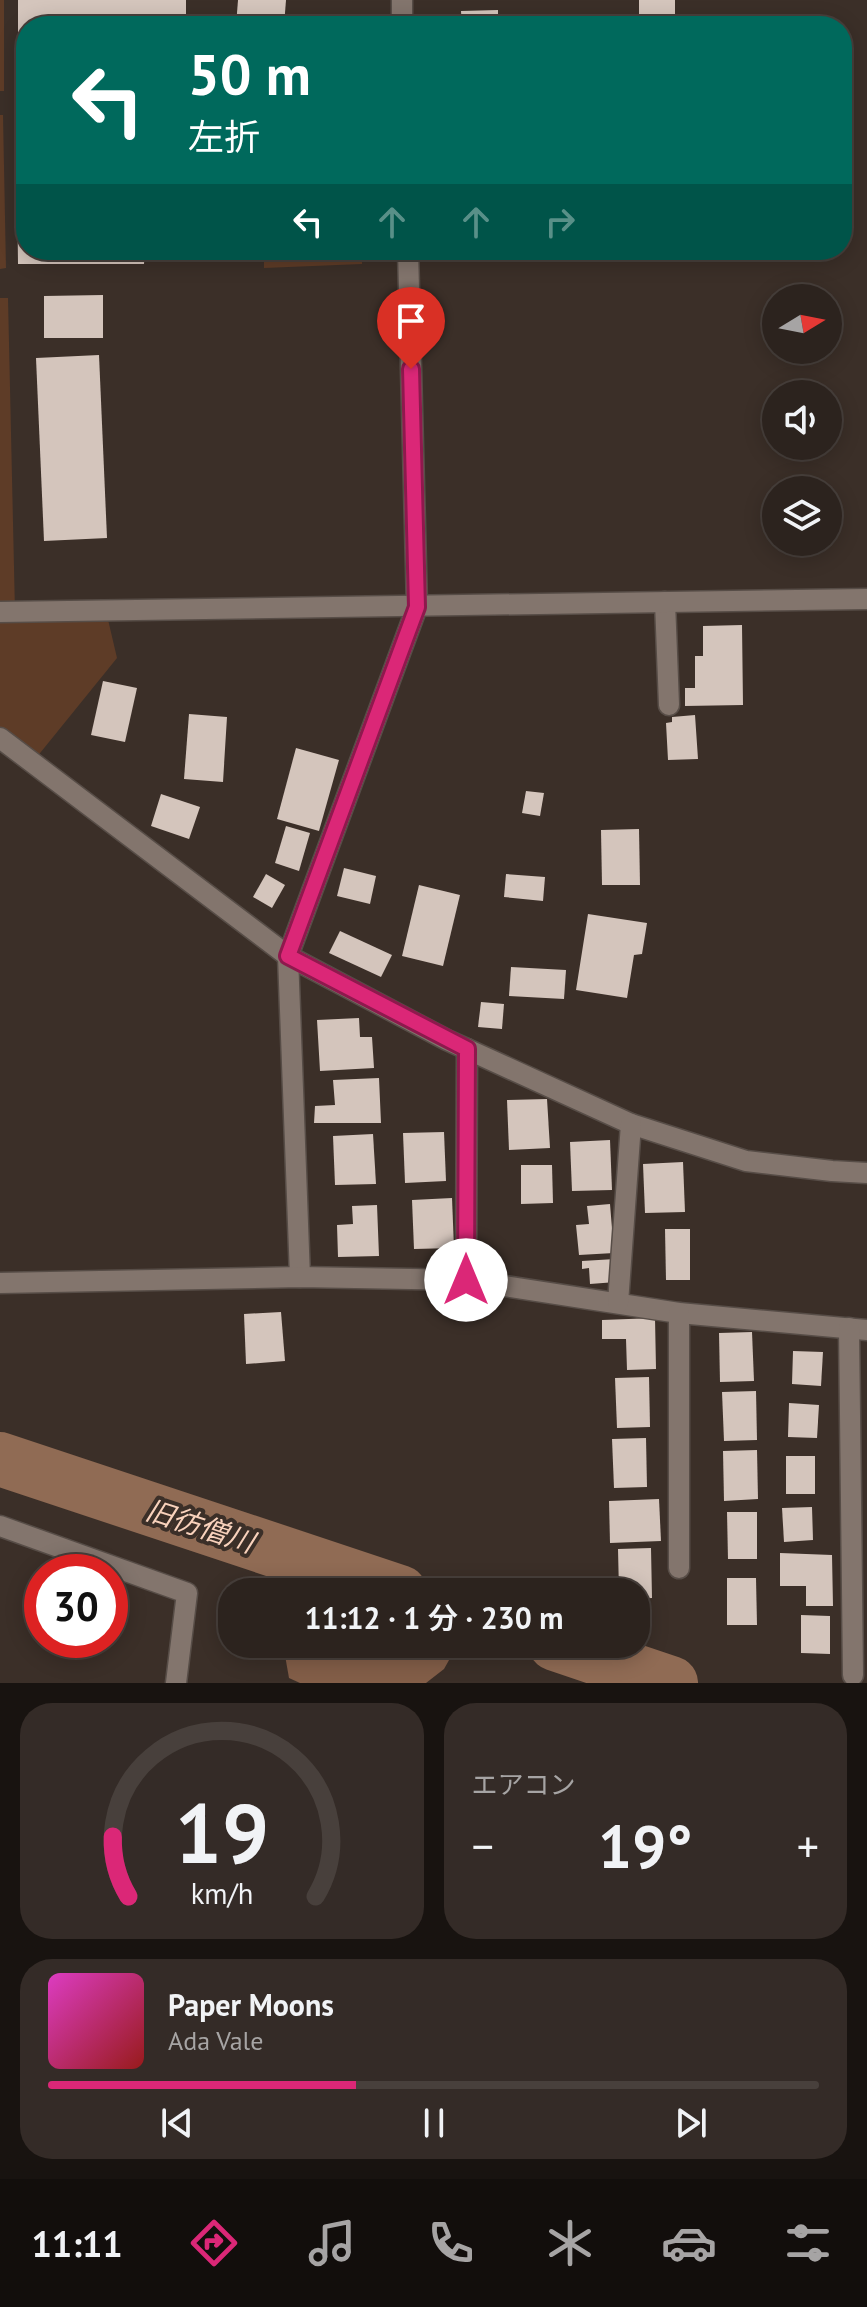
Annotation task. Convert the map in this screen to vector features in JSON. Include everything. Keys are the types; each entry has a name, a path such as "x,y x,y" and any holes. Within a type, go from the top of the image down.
{"street":[{"path":"300,1277 288,956 417,607 408,260"},
{"path":"0,612 867,599"},
{"path":"665,602 669,705"},
{"path":"0,738 288,956 467,1049 631,1124 746,1161 867,1173"},
{"path":"466,1280 467,1049"},
{"path":"618,1303 631,1124"},
{"path":"0,1283 300,1277 466,1280 679,1313 858,1329 853,1675"},
{"path":"679,1313 679,1568"},
{"path":"0,1526 187,1593 176,1683"}],"shaded area":[{"path":"0,0 4,0 4,91 0,91"},
{"path":"0,115 3,115 6,268 0,269"},
{"path":"264,260 362,260 362,264 264,268"},
{"path":"0,298 8,298 15,612 0,612"},
{"path":"106,611 117,658 32,763 0,738 0,617"},
{"path":"285,1658 450,1658 444,1669 426,1683 300,1683 289,1678"}],"building":[{"path":"18,0 186,0 186,16 18,16"},
{"path":"238,0 286,0 285,16 237,16"},
{"path":"639,0 675,0 675,14 639,15"},
{"path":"498,10 498,16 461,16 461,11"},
{"path":"18,260 144,260 144,264 18,264"},
{"path":"103,295 103,338 44,338 44,296"},
{"path":"99,355 107,538 44,541 36,358"},
{"path":"742,625 743,705 685,706 685,688 695,688 695,656 703,656 703,626"},
{"path":"103,681 137,688 125,742 91,735"},
{"path":"189,714 227,717 223,782 184,779"},
{"path":"695,715 698,759 668,760 666,723 672,722 672,717"},
{"path":"296,748 339,760 319,831 277,819"},
{"path":"526,791 544,793 540,816 522,813"},
{"path":"161,794 200,807 189,839 151,826"},
{"path":"286,826 310,833 299,871 275,863"},
{"path":"639,829 640,885 602,885 601,830"},
{"path":"344,868 376,876 370,904 337,896"},
{"path":"266,874 285,885 272,908 253,897"},
{"path":"506,874 545,877 543,901 504,897"},
{"path":"419,885 460,895 443,966 402,956"},
{"path":"588,914 647,923 642,954 634,955 627,998 576,990"},
{"path":"340,931 392,955 381,977 329,953"},
{"path":"511,967 566,970 564,999 509,996"},
{"path":"481,1002 504,1004 502,1029 478,1027"},
{"path":"359,1018 360,1037 372,1037 374,1068 320,1071 317,1020"},
{"path":"379,1078 381,1123 314,1123 315,1106 335,1105 333,1080"},
{"path":"547,1099 550,1148 509,1150 507,1100"},
{"path":"444,1132 446,1181 405,1183 403,1133"},
{"path":"373,1134 376,1184 335,1185 333,1136"},
{"path":"610,1140 612,1190 572,1191 570,1142"},
{"path":"683,1162 685,1212 645,1213 643,1164"},
{"path":"521,1165 552,1165 553,1203 521,1204"},
{"path":"452,1198 454,1248 414,1249 412,1200"},
{"path":"610,1204 614,1253 579,1255 576,1225 589,1224 587,1206"},
{"path":"377,1205 379,1256 338,1257 337,1225 353,1224 352,1206"},
{"path":"665,1229 690,1229 690,1280 666,1280"},
{"path":"615,1259 616,1282 590,1284 589,1268 582,1269 582,1261"},
{"path":"281,1312 285,1361 246,1364 244,1314"},
{"path":"655,1318 656,1369 627,1370 626,1339 602,1339 602,1320"},
{"path":"752,1332 754,1381 720,1382 719,1333"},
{"path":"793,1351 823,1352 821,1386 792,1384"},
{"path":"649,1377 650,1427 617,1428 615,1378"},
{"path":"756,1391 757,1440 724,1441 722,1392"},
{"path":"789,1403 819,1405 817,1438 788,1437"},
{"path":"646,1438 647,1487 614,1488 612,1439"},
{"path":"757,1450 758,1499 724,1501 723,1451"},
{"path":"786,1456 815,1456 815,1494 786,1494"},
{"path":"659,1499 661,1541 610,1543 609,1501"},
{"path":"812,1507 813,1540 784,1542 782,1508"},
{"path":"727,1512 757,1512 757,1559 728,1559"},
{"path":"651,1548 652,1598 650,1578 619,1578 618,1549"},
{"path":"780,1553 832,1555 833,1606 806,1606 806,1586 780,1586"},
{"path":"727,1578 756,1578 757,1625 727,1625"},
{"path":"801,1615 830,1616 830,1654 801,1653"}],"waterway":[{"name":"旧彷僧川","path":"0,1459 358,1578"},
{"name":"旧彷僧川","path":"597,1658 671,1683"}],"route":[{"path":"411,369 417,607 288,956 467,1049 466,1280"}]}
